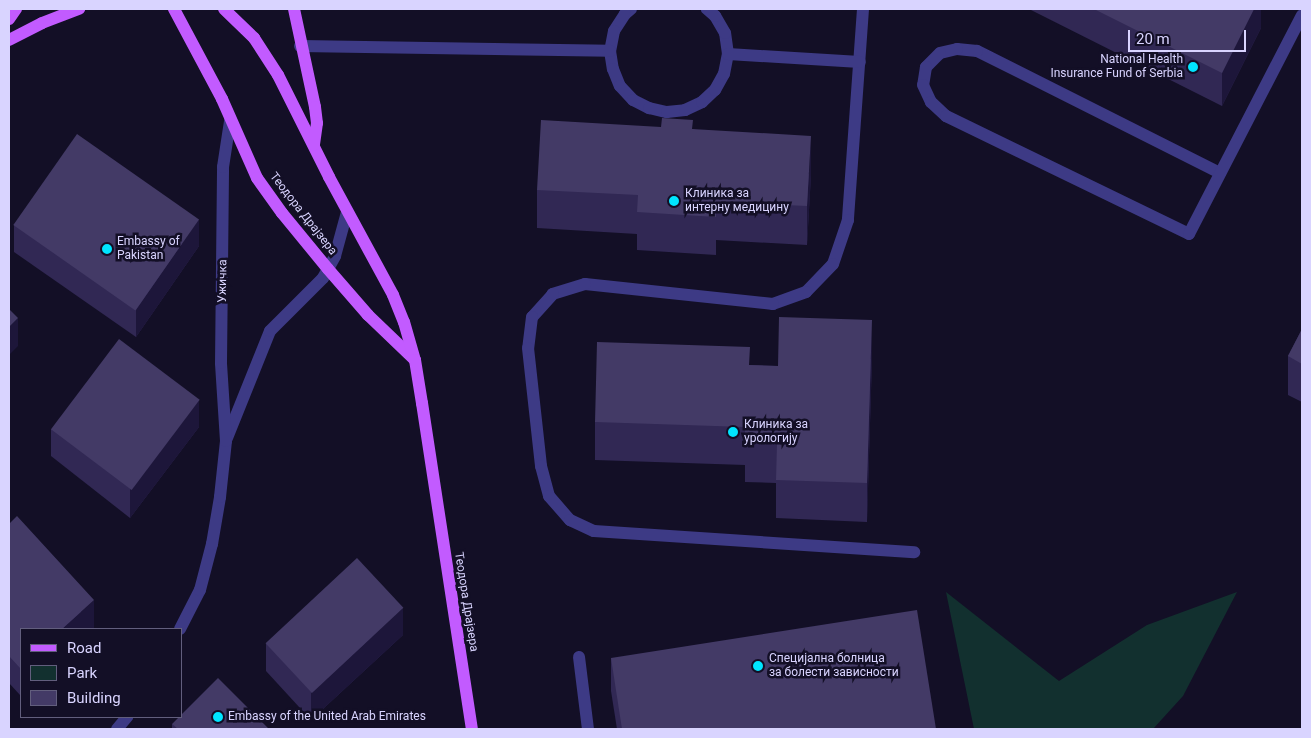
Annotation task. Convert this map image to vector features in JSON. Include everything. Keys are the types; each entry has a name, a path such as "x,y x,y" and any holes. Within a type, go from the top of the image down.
{"main road":[{"path":"9,19 16,9"},
{"path":"9,40 42,23 79,9"},
{"name":"Теодора Драјзера","path":"174,9 218,90 230,122 258,178 282,213 368,315 415,360"},
{"name":"Теодора Драјзера","path":"224,9 240,23 262,48 278,75 393,296 404,322 415,360 472,729"},
{"path":"294,9 300,46 315,107 317,123 314,145"}],"street":[{"path":"631,9 625,14 614,31 610,51 613,69 620,86 633,100 649,108 667,112 685,110 702,102 715,90 724,74 728,54 725,33 715,16 706,9"},
{"path":"863,9 848,220 833,264 806,292 773,304 584,284 553,294 532,317 528,348 540,466 549,496 570,520 594,531 914,552"},
{"path":"1220,173 978,51 957,49 940,53 926,67 923,85 931,102 946,116 1189,234 1302,15"},
{"path":"300,46 610,51"},
{"path":"728,54 860,62"},
{"name":"Ужичка","path":"181,628 200,590 212,544 220,497 226,441 221,363 223,167 230,122"},
{"name":"Ужичка","path":"226,441 270,331 278,320 309,293 328,269 340,242 348,212"},
{"path":"579,657 588,729"},
{"path":"117,729 126,718"}],"green space":[{"path":"946,592 1059,681 1147,625 1237,592 1183,696 1153,729 974,729"}],"building":[{"path":"1094,9 1254,9 1222,73"},
{"path":"662,118 693,120 692,129 811,136 807,206 716,202 716,217 637,212 638,195 537,190 541,120 661,127"},
{"name":"Embassy of Pakistan","path":"77,134 199,219 135,310 13,225"},
{"path":"9,309 18,318 9,327"},
{"name":"Клиника за урологију","path":"779,317 872,320 867,483 776,480 777,444 745,443 745,427 595,422 597,342 750,347 749,365 778,366"},
{"path":"1302,329 1302,364 1288,356"},
{"path":"119,339 200,400 132,490 51,429"},
{"path":"17,516 94,600 63,628 20,628 20,668 9,656 9,524"},
{"path":"357,558 403,608 312,693 266,643"},
{"path":"917,610 936,729 622,729 611,658"},
{"path":"218,678 269,729 178,729 172,724 178,718 182,718 182,714"}],"place":[{"name":"National Health Insurance Fund of Serbia","path":"1193,67"},
{"name":"Клиника за интерну медицину","path":"674,201"},
{"name":"Embassy of Pakistan","path":"107,249"},
{"name":"Клиника за урологију","path":"733,432"},
{"name":"Специјална болница за болести зависности","path":"758,666"},
{"name":"Embassy of the United Arab Emirates","path":"218,717"}]}
